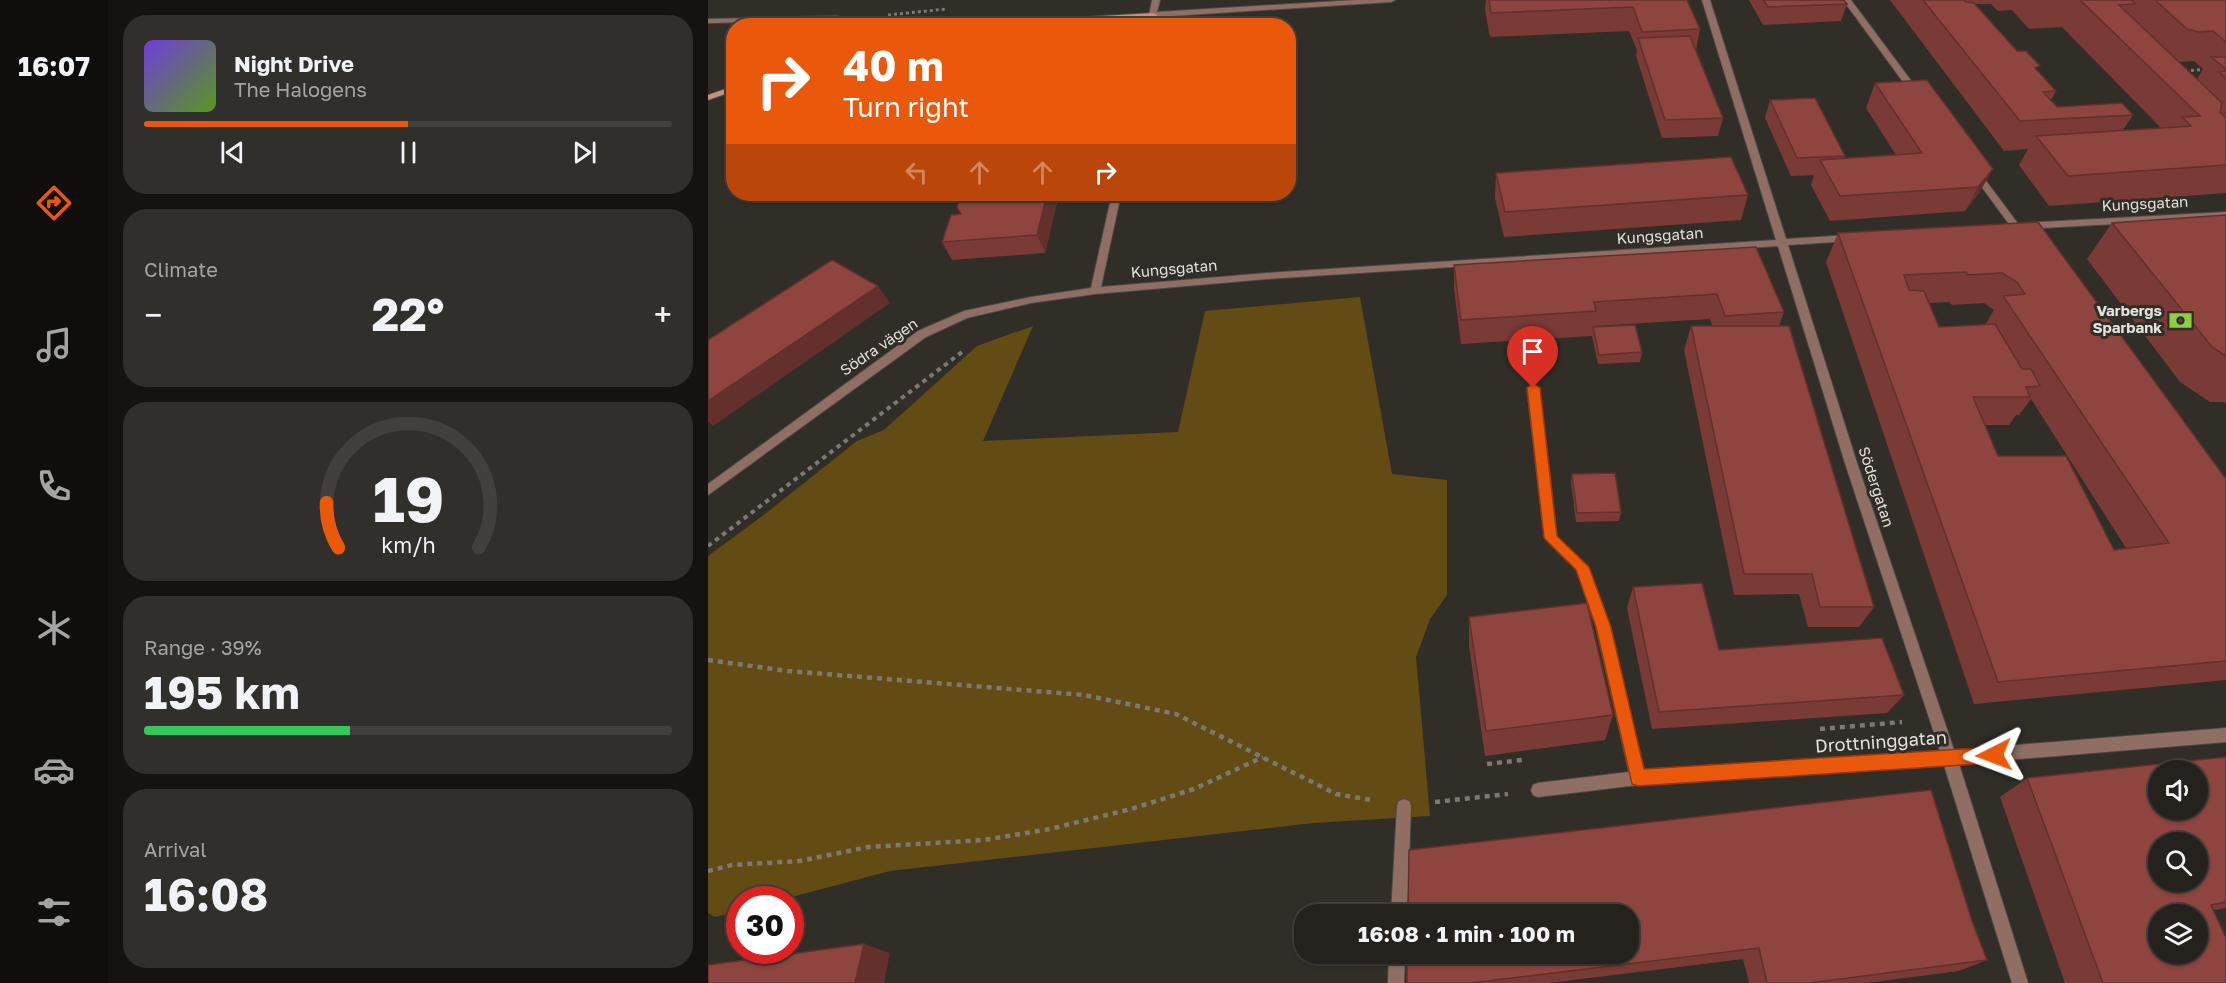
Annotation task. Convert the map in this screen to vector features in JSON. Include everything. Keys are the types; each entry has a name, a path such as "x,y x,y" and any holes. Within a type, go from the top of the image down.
{"street":[{"path":"1152,18 1156,0"},
{"path":"1102,18 1391,0"},
{"name":"Södergatan","path":"1706,0 1851,463 1949,758 2020,983"},
{"path":"1846,0 1924,104"},
{"path":"708,21 726,21"},
{"path":"708,98 726,91"},
{"path":"1966,160 2009,227 2029,246"},
{"path":"1095,291 1114,201"},
{"name":"Kungsgatan","path":"2009,227 2226,215"},
{"name":"Kungsgatan","path":"1095,291 1267,276 1864,237"},
{"name":"Södra vägen","path":"708,490 922,334 964,315 1031,300 1095,291"},
{"path":"1533,388 1551,538 1581,567 1585,577 1603,627 1638,778"},
{"name":"Drottninggatan","path":"1538,790 1638,778 2038,752 2226,735"},
{"path":"1400,904 1404,806"},
{"path":"1396,983 1397,964"}],"path":[{"path":"2181,71 2217,69"},
{"path":"708,546 966,349"},
{"path":"708,660 788,671 1084,695 1176,714 1336,794 1404,806 1538,790"},
{"path":"708,872 732,865 800,861 868,847 984,840 1050,830 1131,809 1194,789 1263,757"},
{"path":"1487,764 1527,760"}],"shaded area":[{"path":"1360,297 1392,474 1447,480 1447,595 1430,619 1416,657 1430,816 1313,823 890,871 804,894 804,886 726,886 726,914 715,917 708,913 708,556 857,441 884,430 977,346 1033,326 983,441 1178,432 1205,311"}],"building":[{"path":"1489,0 1687,0 1700,29 1642,32 1633,7 1491,13"},
{"path":"1763,0 1844,0 1847,4 1768,7"},
{"path":"1923,0 1964,0 1974,3 2017,51 2026,51 2040,66 2035,68 2056,91 2043,92 2057,107 2122,103 2133,115 2020,121"},
{"path":"2080,0 2132,0 2135,4 2119,5 2222,103 2220,112 2226,118 2226,165 2068,176 2036,136 2191,126 2182,117 2200,116"},
{"path":"2155,0 2226,0 2226,42 2213,31 2199,32 2187,29"},
{"path":"1690,36 1723,118 1665,120 1638,38"},
{"path":"2211,57 2226,57 2226,69"},
{"path":"2226,71 2226,78 2219,72"},
{"path":"1927,80 1993,169 1978,187 1840,196 1820,160 1922,153 1875,83"},
{"path":"1815,98 1845,156 1797,158 1770,100"},
{"path":"1731,157 1748,195 1505,212 1496,173"},
{"path":"959,201 1045,201 1037,235 942,242 951,215 961,214 957,207"},
{"path":"2226,215 2226,356 2212,347 2112,223"},
{"path":"2038,222 2226,479 2226,661 1998,682 1838,233","holes":["1966,272 1968,275 2002,273 2017,282 2025,294 2003,296 2169,543 2114,550 2066,456 1998,456 1973,397 2030,397 2026,387 2040,386 2031,369 2022,369 1995,324 1939,327 1924,291 1909,290 1904,275"]},
{"path":"1756,247 1784,312 1725,316 1717,294 1594,302 1596,311 1461,320 1454,265"},
{"path":"832,260 878,286 708,401 708,340"},
{"path":"1635,325 1642,352 1599,355 1593,327"},
{"path":"1691,326 1789,326 1874,607 1820,607 1812,574 1744,574"},
{"path":"1615,473 1621,512 1577,513 1572,474"},
{"path":"1702,583 1719,650 1882,638 1904,695 1659,712 1633,587"},
{"path":"1587,603 1613,715 1486,731 1469,617"},
{"path":"2226,757 2226,902 2211,905 2226,938 2226,983 2103,983 2027,778 2148,765 2148,820 2208,820 2208,760 2198,760"},
{"path":"1931,790 1972,921 1987,960 1810,983 1767,983 1759,948 1639,963 1639,904 1408,904 1409,850"},
{"path":"864,944 855,983 708,983 708,965 726,963 804,964 804,952"},
{"path":"1407,964 1627,964 1471,983 1407,983"}],"place":[{"name":"Varbergs Sparbank","path":"2180,320"}],"route":[{"path":"1533,388 1551,538 1581,567 1589,587 1603,627 1638,778 1994,755"}]}
